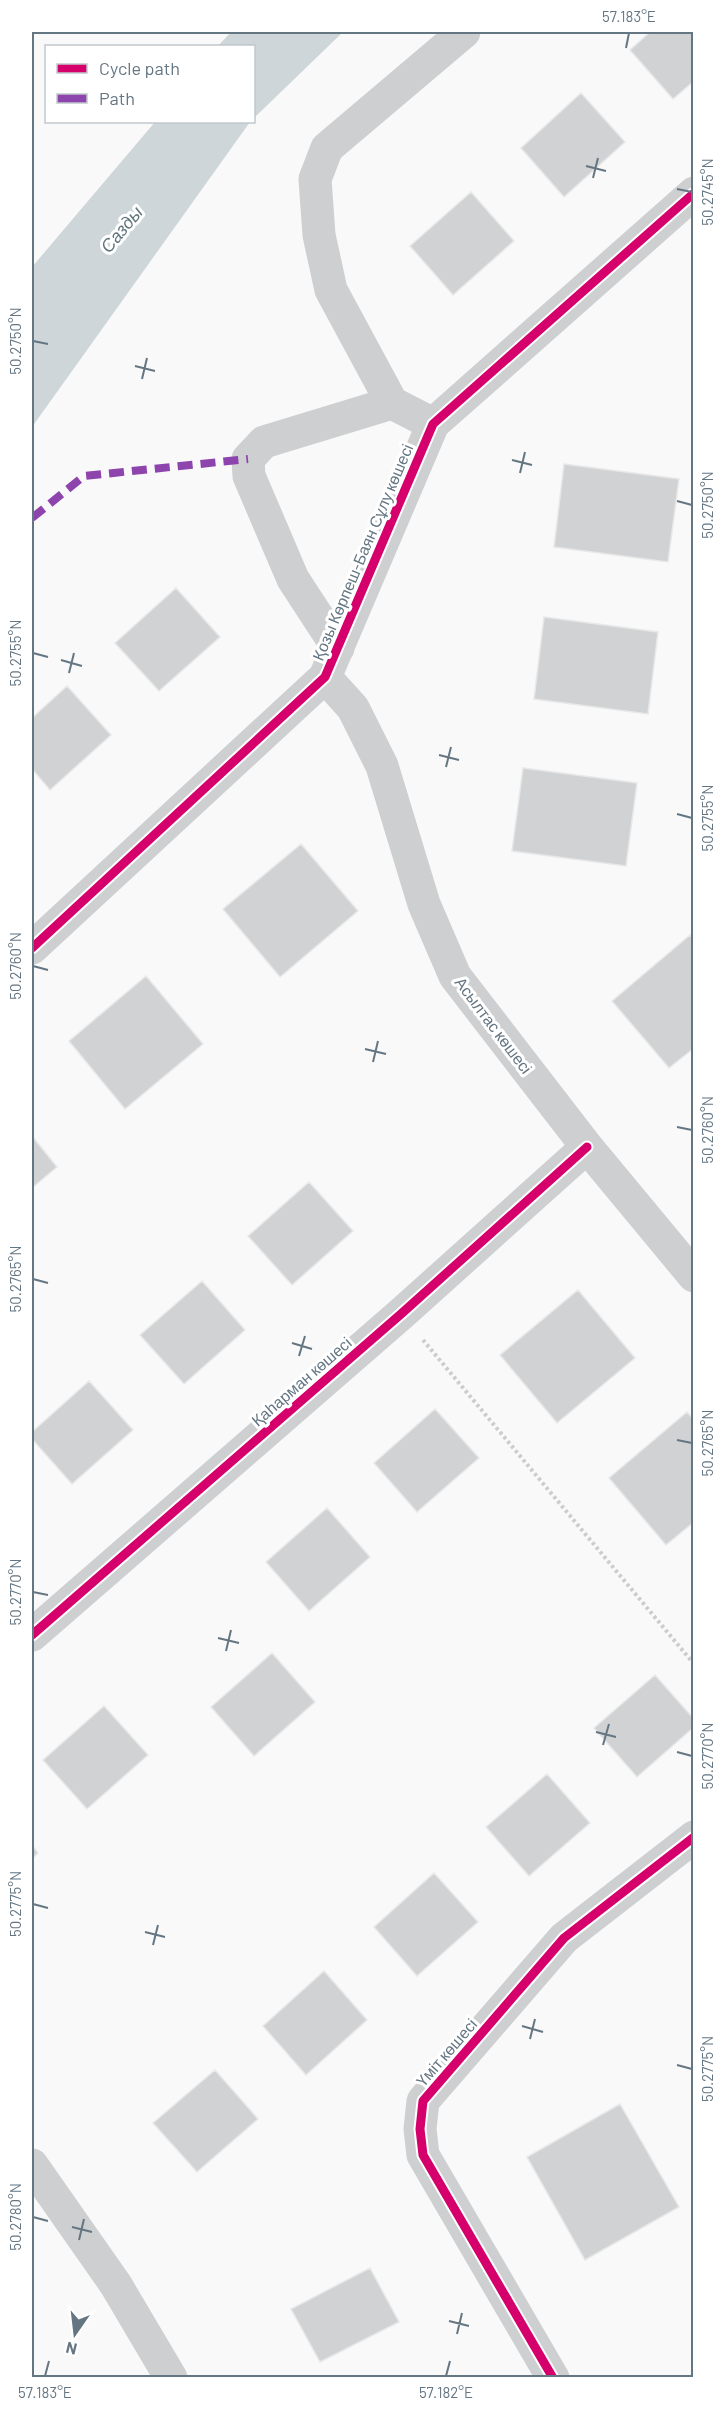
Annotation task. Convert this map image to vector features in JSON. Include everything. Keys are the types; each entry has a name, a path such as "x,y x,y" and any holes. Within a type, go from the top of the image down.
{"street":[{"path":"433,424 392,403 331,290 318,235 315,179 327,148 464,32"},
{"name":"Қозы Көрпеш-Баян Сұлу көшесі","path":"32,948 332,662 433,424 693,193"},
{"name":"Асылтас көшесі","path":"392,403 264,442 249,459 249,476 293,579 382,766 424,904 455,976 587,1147 693,1276"},
{"name":"Қаһарман көшесі","path":"32,1635 401,1314 587,1147"},
{"name":"Үміт көшесі","path":"553,2378 423,2155 420,2129 423,2100 564,1938 693,1836"},
{"path":"32,2165 116,2285 171,2378"}],"path":[{"path":"401,1314 693,1664"}],"water":[{"path":"231,32 343,32 255,117 255,45 219,45"},
{"name":"Сазды","path":"154,123 249,123 32,427 32,267"}],"building":[{"path":"650,32 694,32 694,81 673,99 630,50"},
{"path":"581,93 625,142 564,197 521,148"},
{"path":"471,192 514,241 453,295 410,246"},
{"path":"564,464 679,479 668,562 554,547"},
{"path":"176,588 220,637 159,691 115,643"},
{"path":"544,617 658,632 648,714 534,699"},
{"path":"67,686 111,735 50,790 32,769 32,718"},
{"path":"523,768 637,783 626,866 512,851"},
{"path":"301,844 358,911 280,977 223,909"},
{"path":"690,935 694,940 694,1048 669,1068 612,1001"},
{"path":"146,976 203,1044 125,1109 69,1041"},
{"path":"32,1136 57,1167 32,1188"},
{"path":"309,1182 353,1231 292,1285 248,1236"},
{"path":"202,1281 245,1330 184,1384 140,1335"},
{"path":"578,1290 635,1358 557,1423 500,1355"},
{"path":"89,1381 133,1430 72,1484 32,1439 32,1432"},
{"path":"435,1409 479,1458 417,1512 374,1463"},
{"path":"687,1412 694,1420 694,1522 666,1545 609,1478"},
{"path":"327,1508 370,1557 309,1611 266,1562"},
{"path":"272,1653 315,1702 254,1756 211,1707"},
{"path":"655,1675 694,1719 694,1727 637,1777 594,1728"},
{"path":"104,1706 148,1755 87,1809 43,1760"},
{"path":"547,1774 590,1823 529,1876 486,1827"},
{"path":"32,1845 38,1853 32,1859"},
{"path":"434,1873 478,1922 417,1976 374,1927"},
{"path":"324,1971 367,2020 306,2075 263,2026"},
{"path":"215,2070 258,2119 197,2172 153,2123"},
{"path":"620,2104 679,2207 585,2260 527,2157"},
{"path":"370,2268 399,2322 320,2362 291,2309"}],"marked path":[{"path":"32,518 84,476 248,459"}],"cycle path":[{"path":"32,948 325,677 433,424 694,193"},
{"path":"32,1635 401,1314 587,1147"},
{"path":"553,2378 423,2155 420,2129 423,2101 564,1938 694,1837"}]}
